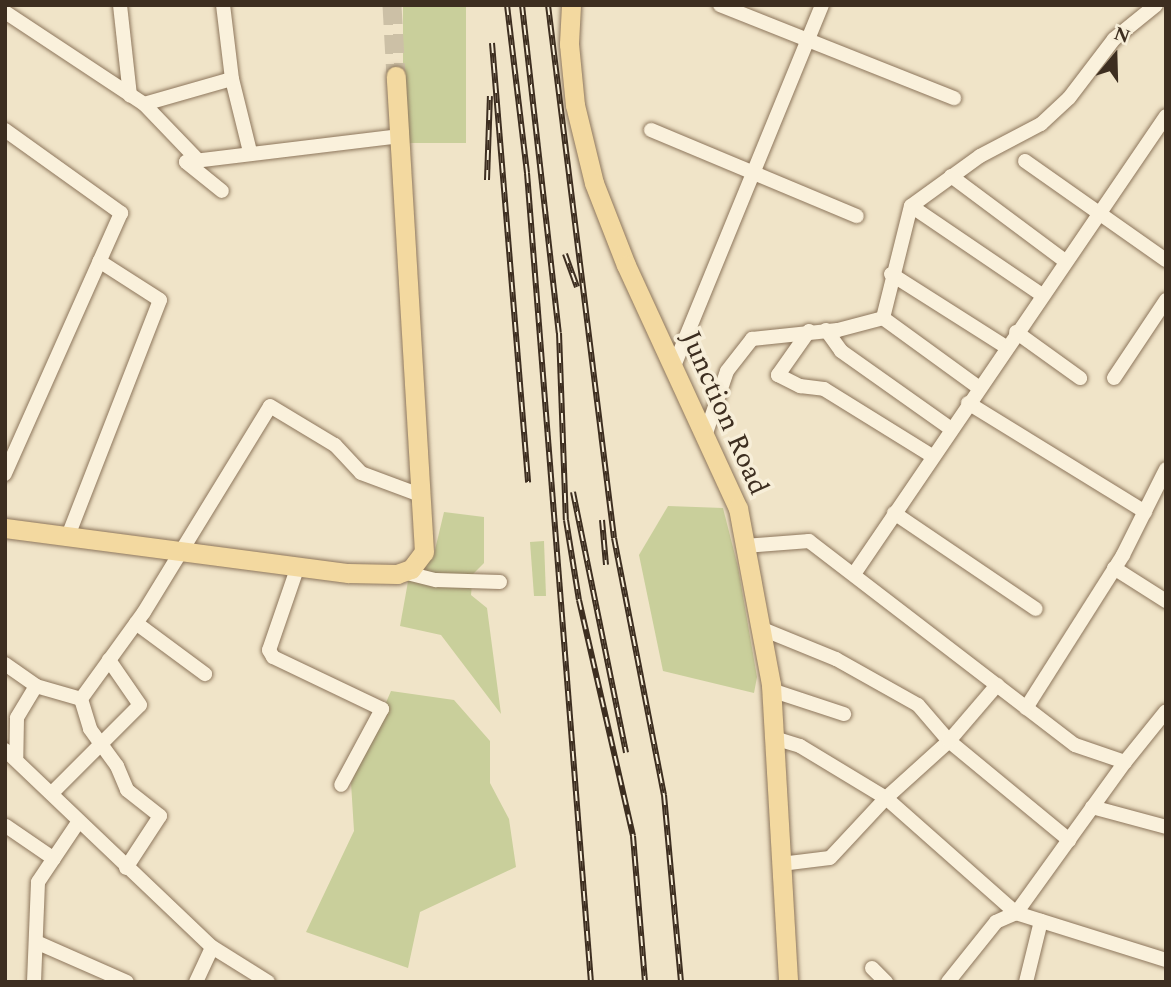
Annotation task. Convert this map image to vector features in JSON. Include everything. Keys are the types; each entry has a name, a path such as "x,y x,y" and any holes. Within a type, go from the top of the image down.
{"main road":[{"name":"Junction Road","path":"571,5 569,44 575,105 594,183 626,265 706,433 738,508 771,690 788,982"},
{"path":"5,528 348,573 403,572 424,552 396,76"}],"street":[{"path":"120,5 130,95"},
{"path":"223,5 232,79 250,152"},
{"path":"720,5 954,99"},
{"path":"674,366 756,174 822,5"},
{"path":"883,318 891,274 911,206 951,176 1041,124 1069,98 1114,39 1156,5"},
{"path":"5,12 144,104 196,158"},
{"path":"144,104 232,79"},
{"path":"853,574 978,387 1166,116"},
{"path":"5,130 121,213 5,474"},
{"path":"651,130 857,216"},
{"path":"222,191 186,162 196,158 400,136"},
{"path":"1025,161 1165,260"},
{"path":"951,176 1065,261"},
{"path":"911,206 1042,295"},
{"path":"68,536 160,300 99,261"},
{"path":"891,274 1006,347"},
{"path":"1114,378 1166,300"},
{"path":"706,433 727,371 752,339 826,330 883,318 978,387"},
{"path":"826,330 841,351 951,429"},
{"path":"809,331 778,375 800,386 824,389 932,456"},
{"path":"1016,332 1080,378"},
{"path":"968,403 1144,512"},
{"path":"81,699 136,623 270,406 335,445 361,473 421,495"},
{"path":"1026,708 1114,568 1166,470"},
{"path":"894,513 1036,609"},
{"path":"745,546 809,541 1075,745 1125,762"},
{"path":"298,566 269,650 273,657 382,709 341,785"},
{"path":"1114,568 1166,601"},
{"path":"403,572 436,580 500,582"},
{"path":"136,623 205,674"},
{"path":"760,628 836,659 918,705 949,741 1069,840"},
{"path":"51,793 103,747 140,705 109,660"},
{"path":"5,664 36,686 81,699"},
{"path":"781,864 830,858 886,798 949,741 997,685"},
{"path":"36,686 17,718 11,753 126,868 212,947 268,982"},
{"path":"771,690 844,715"},
{"path":"81,699 90,729 127,790 160,816 126,868"},
{"path":"948,982 996,922 1016,913 1166,710"},
{"path":"774,738 800,746 886,798 1016,913 1166,960"},
{"path":"1092,807 1166,827"},
{"path":"34,982 38,883 79,821"},
{"path":"6,826 54,859"},
{"path":"1026,982 1041,921"},
{"path":"36,942 127,982"},
{"path":"196,982 212,947"},
{"path":"872,968 886,982"}],"green space":[{"path":"403,5 466,5 466,143 403,143"},
{"path":"668,506 723,508 738,567 757,677 754,693 663,671 639,555"},
{"path":"444,512 484,517 484,563 473,574 471,595 487,608 501,714 441,635 400,626 409,576 434,554"},
{"path":"544,541 546,596 534,596 530,542"},
{"path":"391,691 454,700 490,741 490,783 509,819 516,867 420,912 408,968 306,932 354,831 351,783"}],"tunnel":[{"path":"392,5 396,76"}],"railway":[{"path":"507,5 527,173 591,982"},
{"path":"522,5 559,333 566,520 579,600 633,836 645,982"},
{"path":"548,5 614,538 664,795 681,982"},
{"path":"492,43 528,483"},
{"path":"487,180 490,96"},
{"path":"565,254 577,287"},
{"path":"573,492 626,753"},
{"path":"602,520 606,565"}]}
